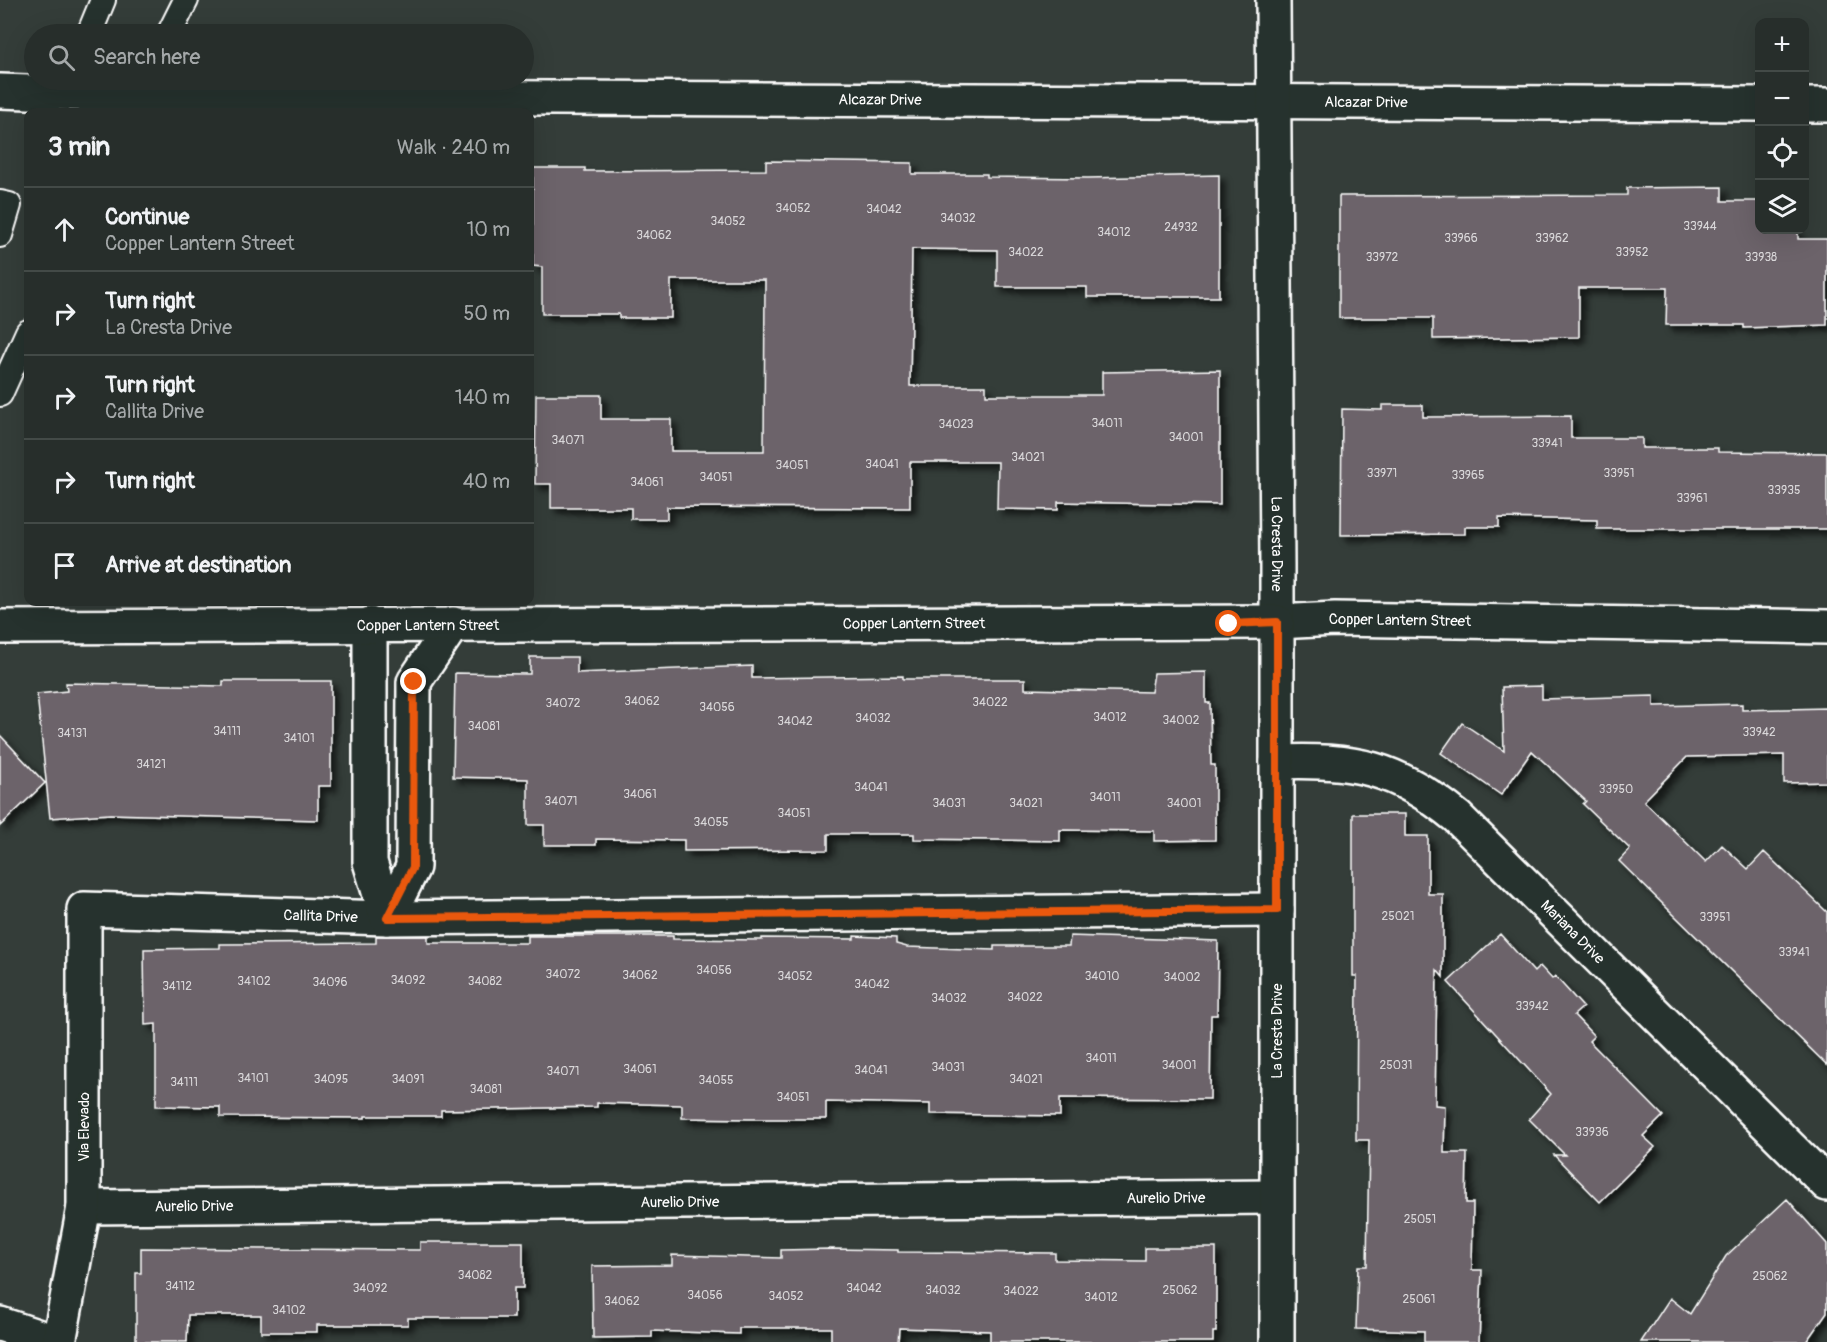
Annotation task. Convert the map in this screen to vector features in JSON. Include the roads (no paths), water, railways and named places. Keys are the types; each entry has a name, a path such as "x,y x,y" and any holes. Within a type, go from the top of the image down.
{"street":[{"name":"La Cresta Drive","path":"1273,0 1277,622 1277,1342"},
{"name":"Alcazar Drive","path":"0,91 24,90"},
{"name":"Alcazar Drive","path":"95,90 138,96 1755,104"},
{"path":"1809,105 1827,105"},
{"name":"Copper Lantern Street","path":"0,627 1277,622 1335,619 1827,627"},
{"path":"370,624 370,862 387,918"},
{"path":"387,918 413,867 414,682 453,624"},
{"name":"Mariana Drive","path":"1277,762 1324,760 1357,765 1396,776 1428,793 1457,817 1827,1184"},
{"name":"Callita Drive","path":"84,909 387,918 1277,910"},
{"name":"Via Elevado","path":"57,1342 84,1207 84,909"},
{"name":"Aurelio Drive","path":"84,1207 1276,1197"},
{"path":"0,1324 57,1342"}],"lane":[{"path":"93,24 103,0"},
{"path":"174,24 186,0"},
{"path":"0,203 9,205 0,236"},
{"path":"0,394 24,342"}]}
